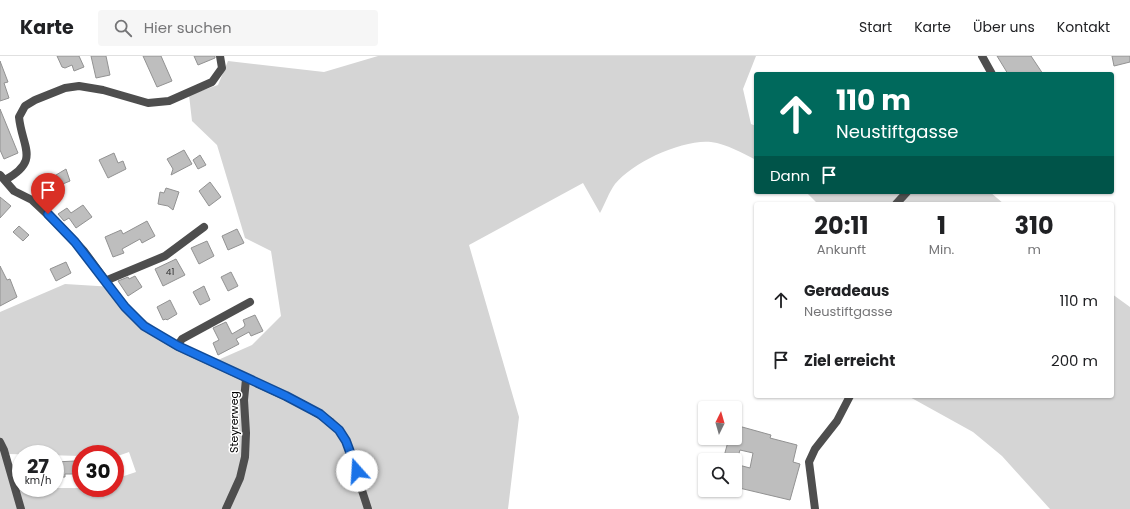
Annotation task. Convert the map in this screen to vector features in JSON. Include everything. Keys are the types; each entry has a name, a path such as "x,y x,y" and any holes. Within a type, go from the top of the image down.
{"street":[{"path":"220,56 222,68 212,82 169,101 148,103 103,90 79,86 65,88 35,100 25,106 19,118 28,149 26,162 19,172 3,178 14,191 32,200 64,230 84,252 104,281 134,318 155,334 246,379"},
{"path":"982,56 991,72"},
{"path":"898,202 906,194"},
{"path":"104,281 165,256 204,227"},
{"path":"178,346 182,339 250,302"},
{"name":"Steyrerweg","path":"226,509 240,478 245,457 246,433 244,400 246,379 320,414 339,430 353,458 368,509"},
{"path":"815,509 809,462 815,449 837,421 849,398"},
{"path":"0,442 4,450 20,509"}],"shaded area":[{"path":"378,56 756,56 743,89 751,124 754,125 754,159 729,147 711,142 687,144 673,148 646,160 623,176 613,187 600,213 583,183 469,245 519,417 508,509 0,509 0,312 65,284 114,287 137,314 170,338 218,360 252,345 281,316 271,251 245,238 217,145 192,121 189,95 218,85 228,61 324,72"},
{"path":"808,194 992,194 1002,202 816,202"},
{"path":"1114,295 1130,307 1130,509 1050,509 1002,456 973,432 912,398 1114,398"}],"building":[{"path":"57,56 79,56 84,67 74,71 72,65 65,68 62,67"},
{"path":"91,56 106,56 110,75 96,78"},
{"path":"143,56 161,56 172,81 157,87"},
{"path":"194,56 215,56 215,58 198,65"},
{"path":"997,56 1031,56 1042,72 1007,72"},
{"path":"1112,56 1130,56 1130,62 1114,66"},
{"path":"0,61 8,82 4,83 9,98 0,101"},
{"path":"0,109 18,153 4,159 0,150"},
{"path":"184,150 192,164 171,175 173,169 167,159"},
{"path":"114,153 118,163 123,161 126,169 108,178 99,160"},
{"path":"200,155 206,165 198,169 193,160"},
{"path":"66,169 70,181 58,186 64,194 48,204 43,196 47,193 41,184"},
{"path":"210,182 221,197 209,206 199,191"},
{"path":"166,188 179,192 173,210 168,206 158,204 160,192 164,193"},
{"path":"0,197 11,206 0,218"},
{"path":"83,205 92,217 76,228 69,218 64,221 58,214 67,208 71,213"},
{"path":"147,221 155,236 142,243 140,239 122,249 124,253 113,257 105,237 121,230 123,234"},
{"path":"19,226 29,235 23,241 13,232"},
{"path":"237,229 244,243 228,250 222,236"},
{"path":"207,241 214,256 199,264 191,248"},
{"path":"176,259 185,275 163,286 155,269"},
{"path":"66,262 71,273 56,281 50,269"},
{"path":"0,266 7,280 10,279 17,297 0,306"},
{"path":"231,272 238,286 228,291 221,277"},
{"path":"135,276 142,287 128,296 118,281"},
{"path":"204,286 210,300 200,305 193,292"},
{"path":"170,300 177,314 167,320 163,320 157,307"},
{"path":"255,315 263,331 251,336 249,332 236,339 239,344 218,355 213,343 219,340 213,328 226,322 232,334 244,327 245,325 243,320"},
{"path":"742,427 771,435 770,438 797,445 793,462 800,464 790,500 742,489 742,466 750,468 753,453 740,450 739,453 725,453 727,445 742,445"},
{"path":"72,461 72,474 65,474 65,477 64,477 64,462"}],"route":[{"path":"48,214 84,252 104,281 134,318 165,340 246,379 286,396 320,414 339,430 346,441 357,471"}]}
